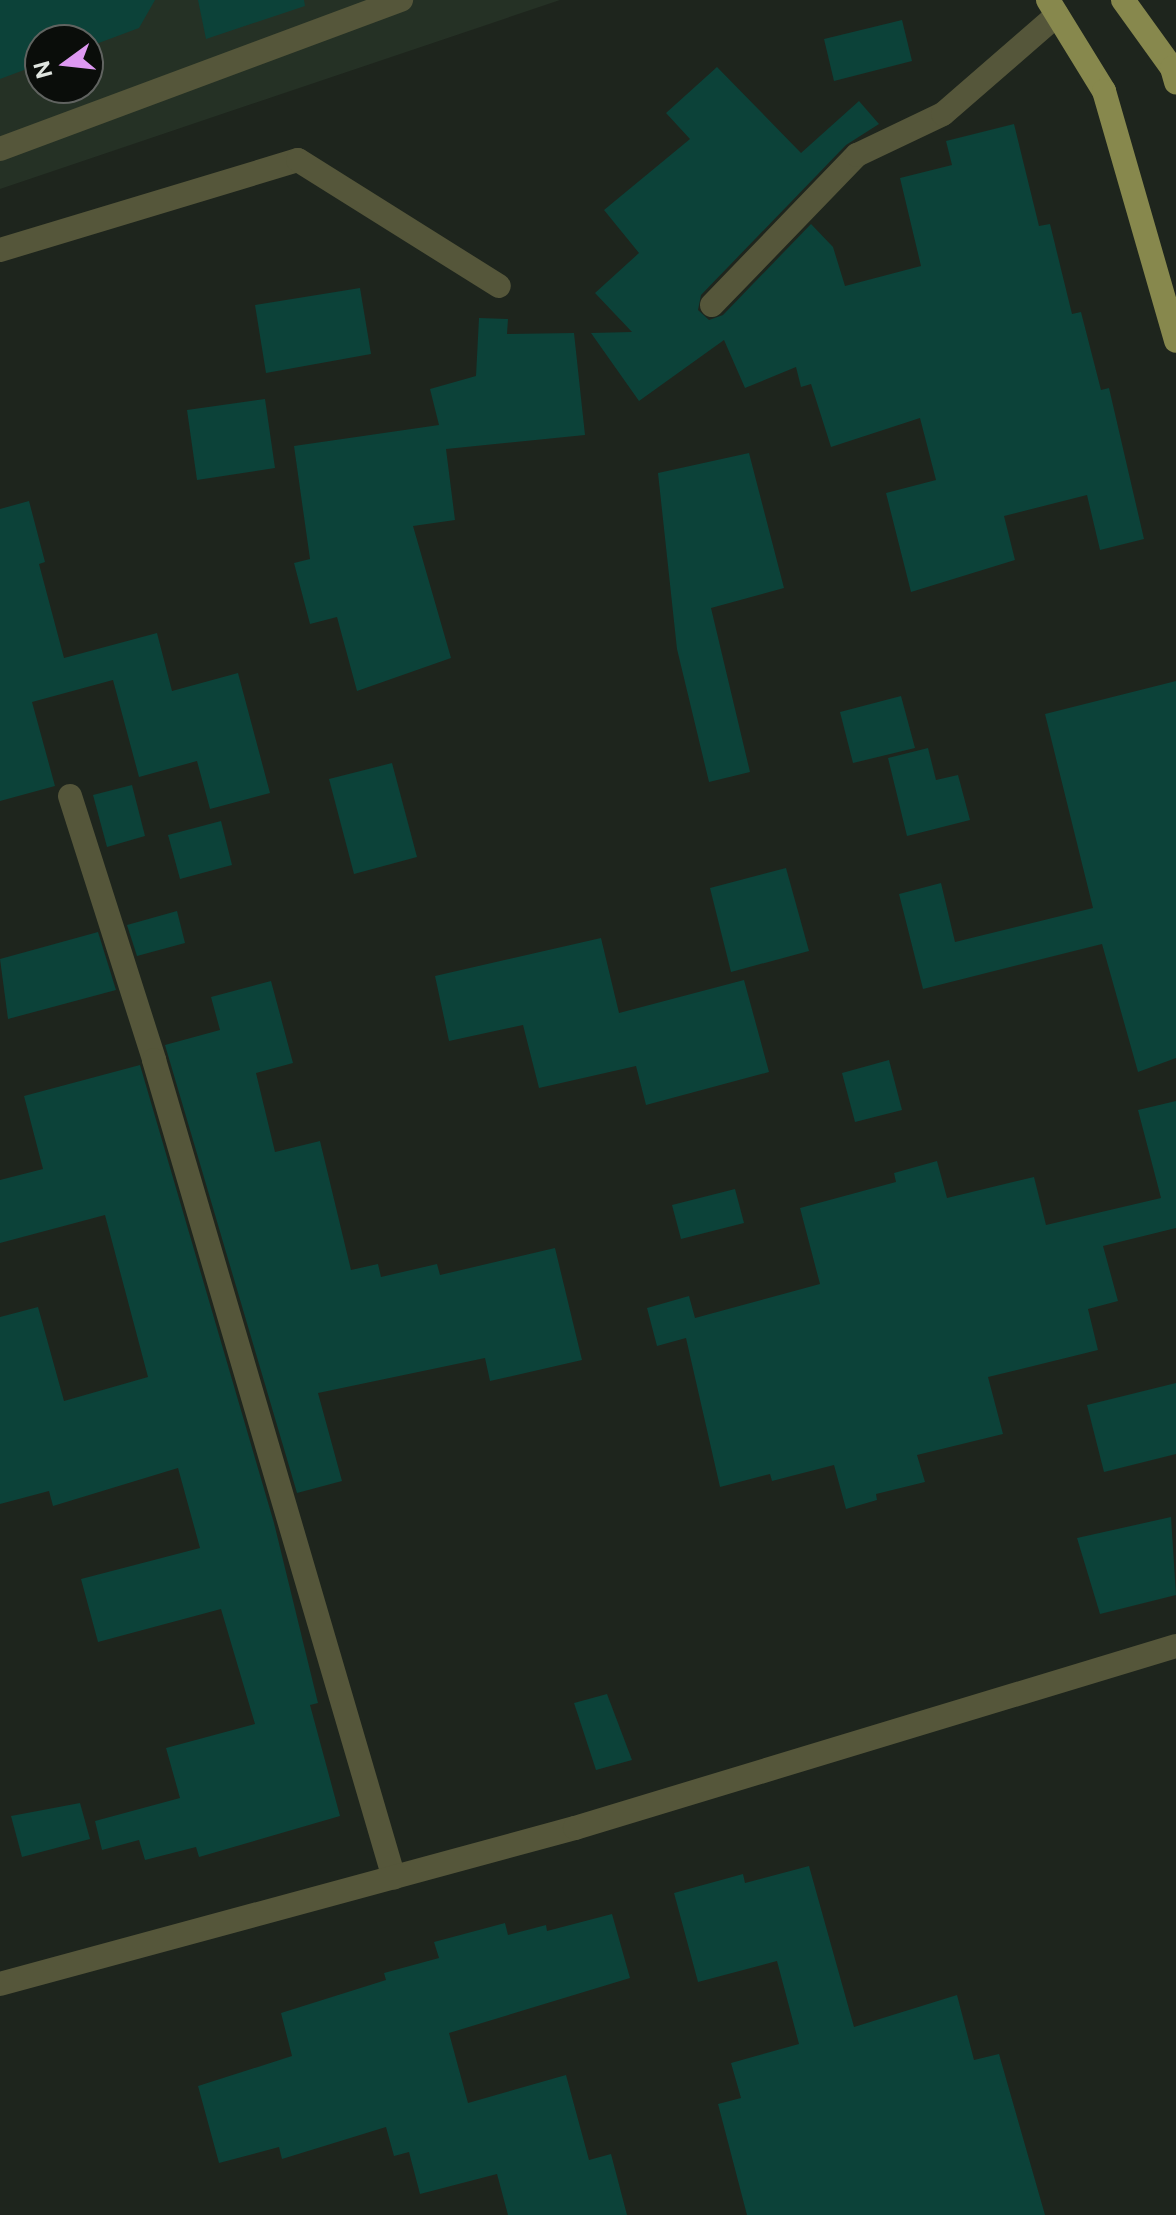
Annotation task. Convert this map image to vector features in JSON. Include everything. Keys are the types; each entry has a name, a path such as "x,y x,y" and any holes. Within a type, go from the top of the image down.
{"main road":[{"path":"1123,0 1175,71"},
{"path":"1053,8 1104,91 1176,341"}],"street":[{"path":"0,149 401,0"},
{"path":"712,305 857,155 943,114 1053,8"},
{"path":"0,250 298,160 499,286"},
{"path":"70,796 154,1060 394,1878"},
{"path":"0,1984 394,1878 1176,1646"}],"shaded area":[{"path":"0,0 560,0 0,189"}],"building":[{"path":"0,0 155,0 139,28 104,41 104,24 24,24 24,70 0,79"},
{"path":"198,0 304,0 305,6 206,39"},
{"path":"902,20 912,61 834,81 824,39"},
{"path":"717,67 801,153 859,101 879,124 846,145 701,295 698,310 709,320 723,315 811,224 833,247 845,286 921,266 900,178 952,165 946,141 1014,124 1039,226 1050,224 1072,314 1081,312 1101,390 1109,388 1144,539 1100,550 1087,495 1004,516 1015,560 911,592 886,493 936,480 920,418 831,447 811,384 801,387 796,367 745,388 724,340 639,401 591,333 632,332 595,293 639,253 604,210 690,139 666,113"},
{"path":"360,288 371,354 266,373 255,305"},
{"path":"479,318 508,319 507,334 574,333 585,435 446,449 455,520 413,526 451,658 357,691 337,617 310,624 294,563 310,559 294,446 439,425 430,389 476,376"},
{"path":"265,399 275,468 197,480 187,410"},
{"path":"749,453 784,588 711,608 750,772 709,782 677,649 658,473"},
{"path":"29,501 45,562 39,564 64,658 157,633 172,691 238,673 270,793 210,809 197,761 139,777 113,680 32,702 55,786 0,801 0,509"},
{"path":"1176,681 1176,1058 1138,1072 1102,944 923,989 899,894 941,883 955,942 1093,908 1045,714"},
{"path":"901,696 915,748 853,763 840,712"},
{"path":"928,748 936,780 958,775 970,820 907,836 888,758"},
{"path":"392,763 417,857 354,874 329,779"},
{"path":"132,785 145,836 107,847 93,795"},
{"path":"221,821 232,865 180,879 168,835"},
{"path":"786,868 809,951 731,972 710,888"},
{"path":"177,911 185,943 137,956 127,925"},
{"path":"98,932 116,990 8,1019 0,959"},
{"path":"601,938 619,1013 744,980 769,1072 646,1105 636,1066 539,1088 523,1025 449,1041 435,976"},
{"path":"271,981 293,1063 256,1073 275,1152 320,1141 351,1270 378,1264 381,1277 437,1264 440,1275 555,1248 582,1360 490,1381 485,1358 318,1393 342,1481 297,1493 165,1045 220,1030 211,997"},
{"path":"889,1060 902,1110 855,1122 842,1073"},
{"path":"140,1065 274,1523 318,1703 310,1705 340,1816 199,1857 196,1847 145,1860 139,1840 102,1850 95,1821 180,1798 166,1748 255,1724 221,1609 98,1642 81,1579 200,1548 178,1468 53,1506 49,1491 0,1504 0,1317 38,1307 64,1401 148,1377 105,1215 0,1243 0,1180 43,1169 24,1096"},
{"path":"1176,1101 1176,1228 1103,1246 1118,1301 1088,1309 1098,1350 988,1377 1003,1434 917,1455 925,1482 876,1494 877,1500 846,1509 834,1465 772,1481 770,1474 720,1487 686,1338 657,1346 647,1308 689,1296 695,1318 820,1284 800,1208 896,1182 894,1173 937,1161 947,1198 1034,1177 1046,1225 1161,1198 1138,1110"},
{"path":"735,1189 744,1223 681,1239 672,1205"},
{"path":"1176,1383 1176,1454 1104,1472 1087,1405"},
{"path":"1171,1517 1176,1595 1100,1614 1077,1538"},
{"path":"607,1694 632,1760 596,1770 574,1703"},
{"path":"80,1803 90,1839 22,1857 11,1816"},
{"path":"809,1866 854,2027 957,1995 974,2060 999,2054 1045,2215 747,2215 718,2104 741,2098 731,2063 799,2044 777,1961 698,1982 674,1893 743,1874 745,1883"},
{"path":"612,1914 630,1978 449,2033 468,2103 566,2075 589,2160 611,2154 627,2215 508,2215 497,2174 420,2194 409,2152 394,2156 386,2127 282,2159 279,2147 219,2163 198,2086 292,2056 281,2013 386,1980 384,1973 439,1958 434,1942 505,1923 508,1935 546,1925 547,1931"}]}
